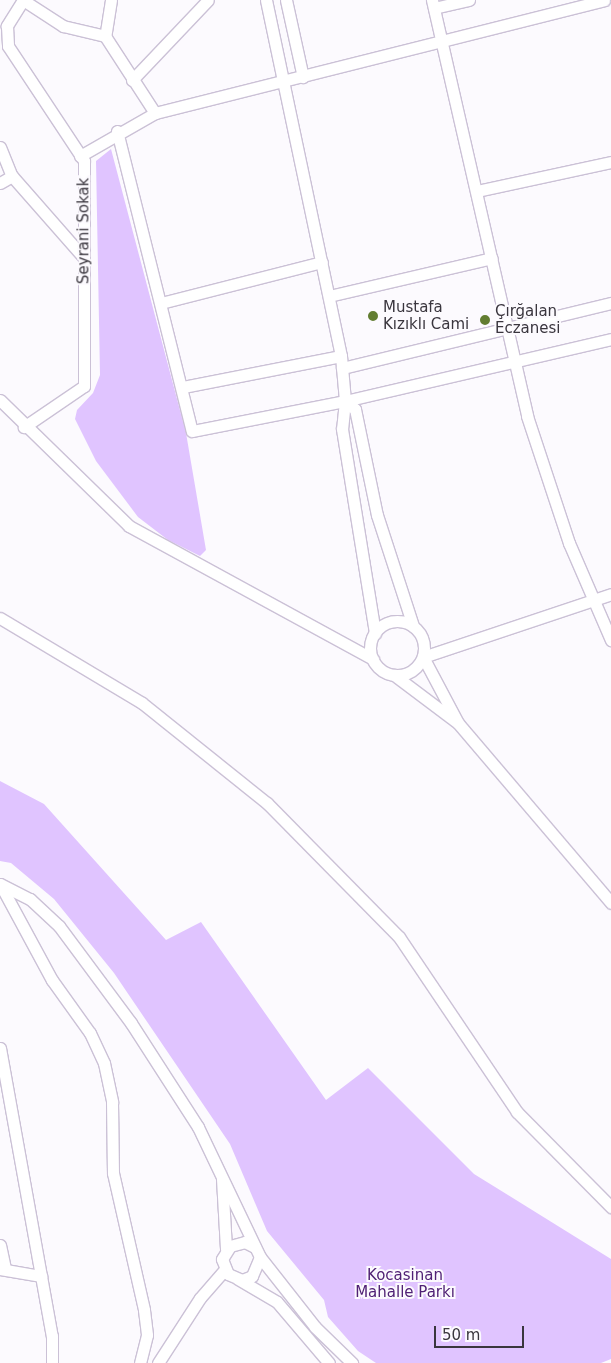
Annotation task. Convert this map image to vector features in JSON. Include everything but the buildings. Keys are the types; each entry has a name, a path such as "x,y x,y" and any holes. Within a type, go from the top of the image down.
{"street":[{"path":"23,0 63,26 105,36"},
{"name":"Seyrani Sokak","path":"23,0 3,30 8,46 80,156 84,258 84,386 24,427"},
{"path":"111,0 105,36 155,113"},
{"path":"132,80 208,0"},
{"path":"266,0 342,362 345,401 342,428 375,633 373,660"},
{"path":"286,0 303,77"},
{"path":"470,0 433,4 477,191 513,361 542,467 591,602 611,638"},
{"path":"80,156 117,131 155,113 285,84 303,77 441,39 604,0"},
{"path":"0,55 8,46"},
{"path":"117,131 183,387 192,431 345,401 611,339"},
{"path":"0,146 12,176 84,258"},
{"path":"477,191 611,162"},
{"path":"0,184 12,176"},
{"path":"329,296 492,258"},
{"path":"161,303 322,262"},
{"path":"183,387 342,362 507,328 611,303"},
{"path":"0,400 24,427 129,526 373,660 458,723"},
{"path":"345,401 357,416 377,515 413,626 423,640 423,657 458,723 611,903"},
{"path":"394,675 412,671 423,657 611,594"},
{"path":"0,618 142,703 267,803 399,937 517,1112 611,1207"},
{"path":"375,633 397,621 413,626"},
{"path":"0,884 40,907 84,957 153,1057 221,1170 257,1252 345,1361"},
{"path":"0,884 52,980 90,1033 104,1063 112,1102 114,1174 146,1326 140,1363"},
{"path":"0,1048 41,1276 52,1363"},
{"path":"158,1363 200,1298 224,1270 226,1249 221,1170"},
{"path":"226,1249 240,1242 257,1252"},
{"path":"0,1245 3,1268 41,1276"},
{"path":"237,1279 256,1272 257,1252"},
{"path":"224,1270 277,1302 329,1363"}],"green space":[{"path":"111,149 186,433 206,550 200,556 168,540 138,517 96,461 75,419 77,410 93,393 100,375 96,161"},
{"name":"Kocasinan Mahalle Parkı","path":"0,781 44,804 166,940 201,922 326,1100 368,1068 474,1174 611,1259 611,1359 601,1363 376,1363 358,1351 328,1317 324,1300 267,1231 230,1144 114,973 54,899 11,863 0,861"}],"place":[{"name":"Mustafa Kızıklı Cami","path":"373,316"},
{"name":"Çırğalan Eczanesi","path":"485,320"}]}
